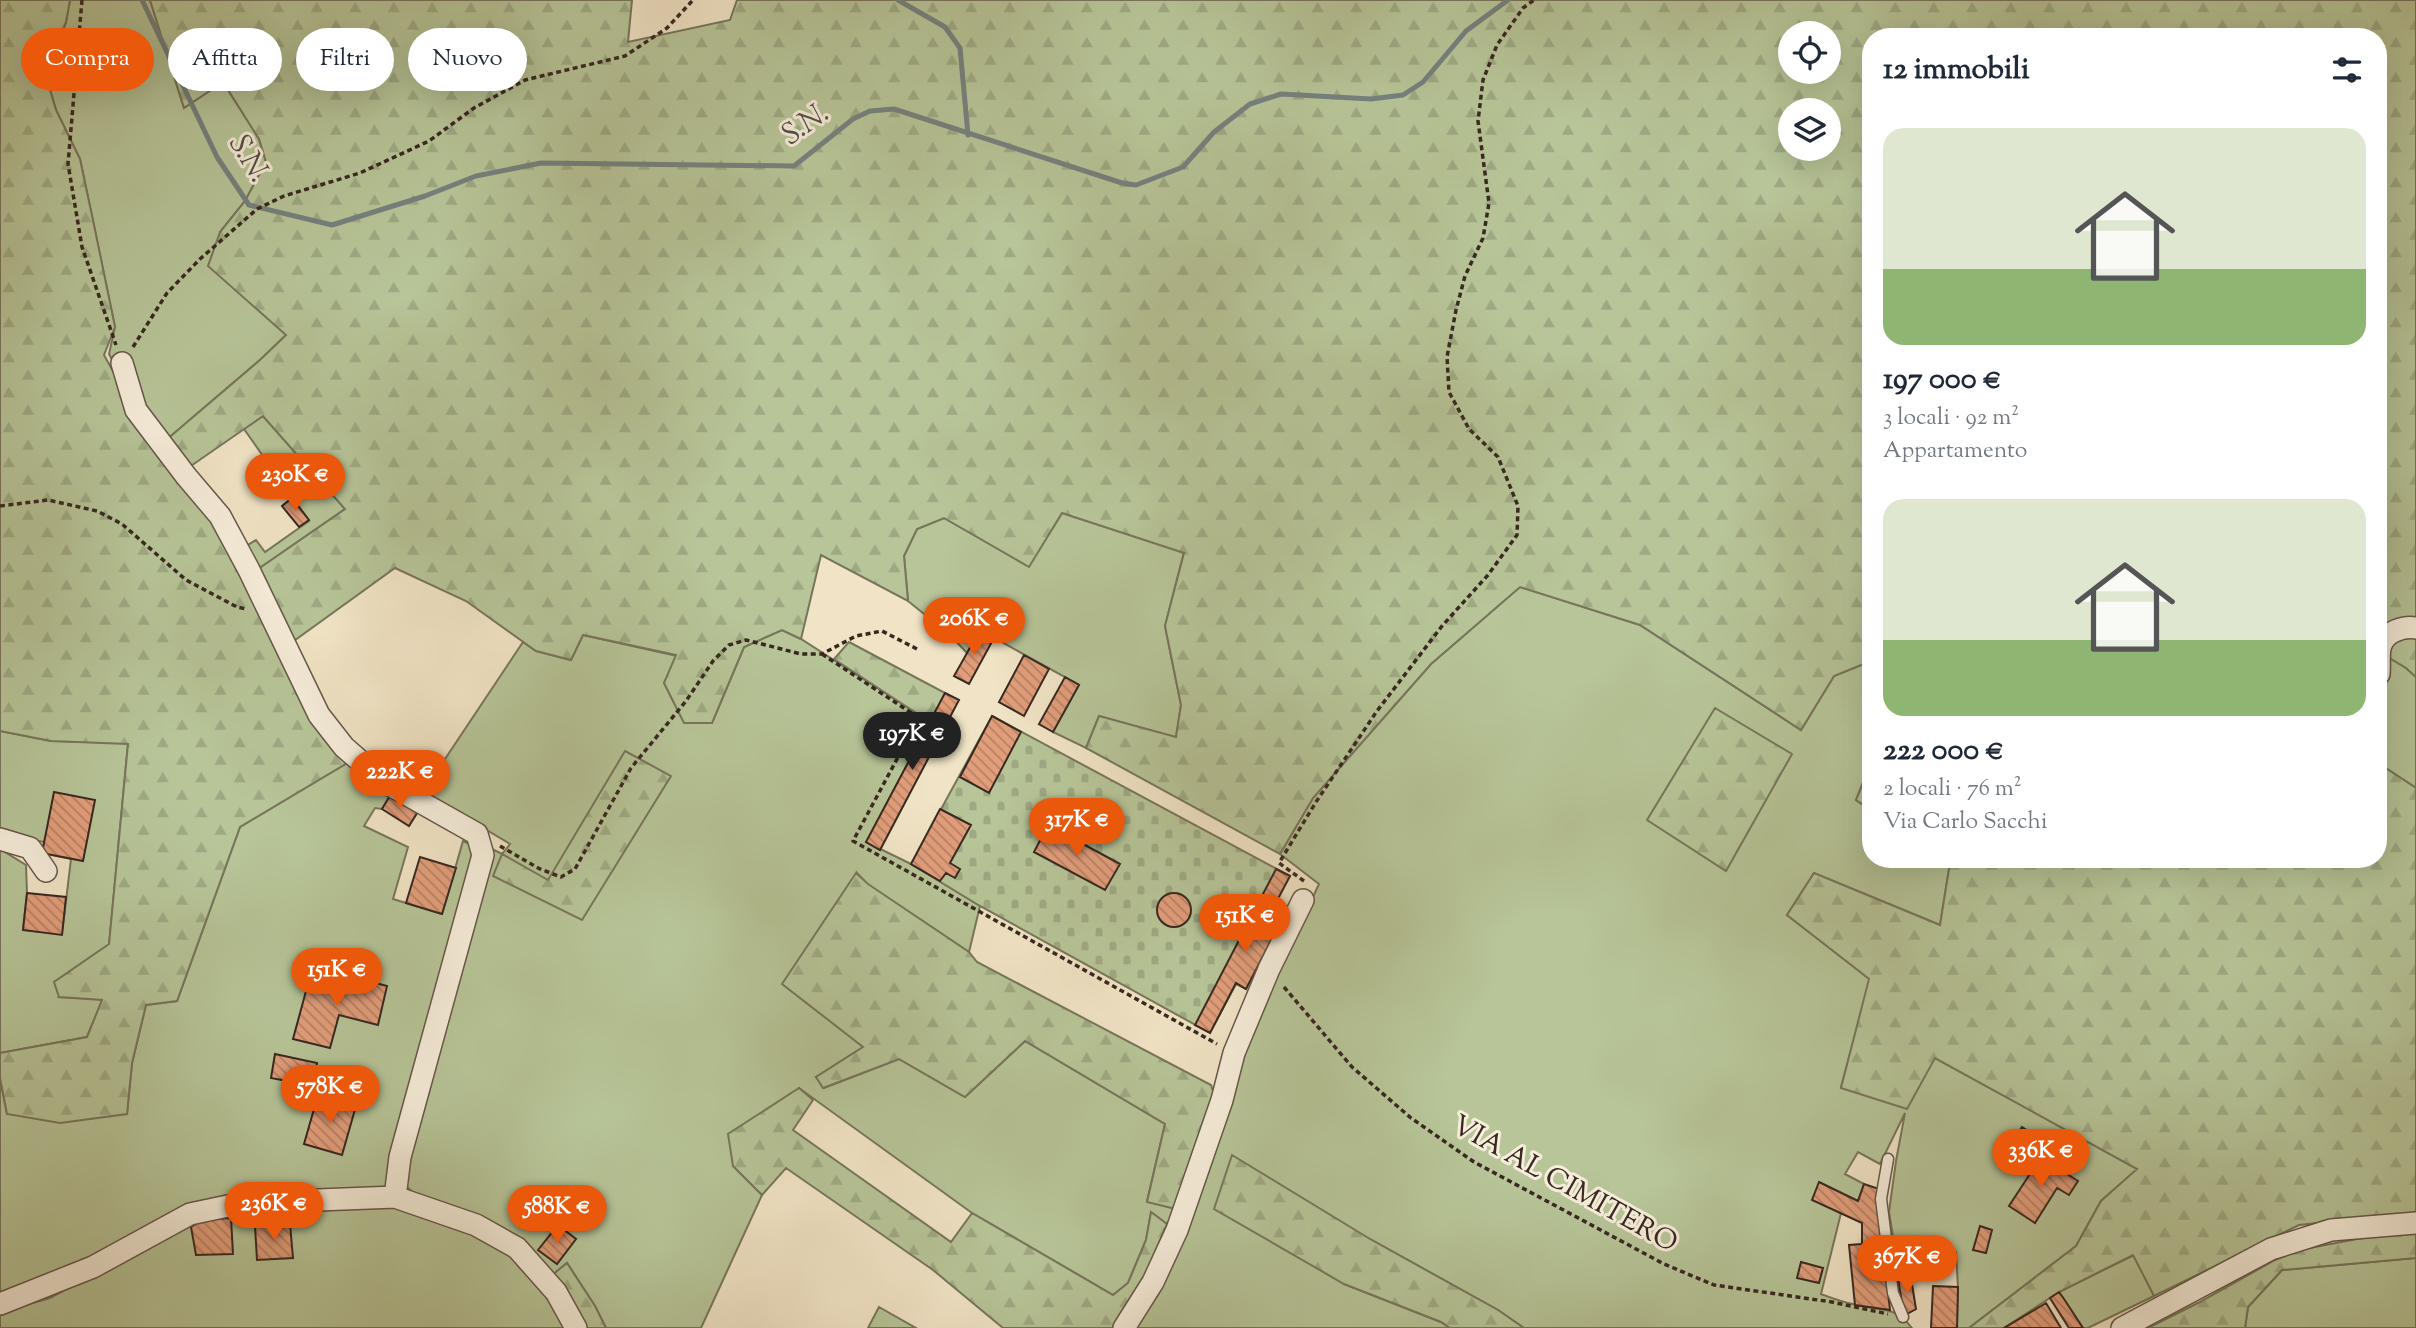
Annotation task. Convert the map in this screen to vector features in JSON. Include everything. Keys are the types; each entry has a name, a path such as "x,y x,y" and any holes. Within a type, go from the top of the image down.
{"street":[{"path":"122,363 136,410 220,516 319,715 344,747 383,781 477,834 483,855 400,1157 395,1197"},
{"path":"2387,637 2391,632 2416,628"},
{"path":"0,839 30,848 46,871"},
{"path":"1125,1328 1153,1282 1177,1230 1222,1100 1234,1053 1269,970 1303,900"},
{"path":"0,1304 93,1267 190,1214 242,1203 395,1197 476,1225 517,1248 556,1292 576,1328"},
{"path":"2122,1328 2271,1249 2331,1230 2416,1223"}],"lane":[{"path":"1888,1159 1881,1199 1893,1293 1903,1317"}],"path":[{"path":"82,0 68,164 82,247 122,363"},
{"path":"122,363 167,293 200,259 257,209 284,196 360,173 429,141 474,108 525,80 625,56 667,28 693,0"},
{"path":"1303,900 1309,885 1279,863 1377,711 1442,625 1488,575 1517,536 1518,506 1498,457 1469,429 1449,392 1447,357 1455,310 1465,276 1483,239 1489,203 1478,121 1483,80 1497,45 1523,8 1534,0"},
{"path":"0,506 48,500 97,511 122,524 186,580 237,607 254,612 269,612"},
{"path":"477,834 540,869 561,877 575,869 631,768 686,701 713,661 729,645 746,639 801,654 822,654 856,636 882,631 917,649"},
{"path":"822,654 919,718 853,841 1234,1053"},
{"name":"VIA AL CIMITERO","path":"1269,970 1352,1068 1411,1118 1474,1162 1664,1264 1714,1286 1832,1302 1903,1317"}],"green space":[{"path":"0,0 70,0 64,28 21,28 21,91 50,91 56,110 80,159 115,327 104,355 135,411 216,518 349,762 240,827 177,1001 146,1005 132,1063 127,1114 60,1123 7,1114 0,1078 0,1053 87,1037 102,1000 59,997 54,982 109,944 128,744 51,741 0,731"},
{"path":"70,0 150,0 168,57 168,91 179,91 184,108 210,91 229,91 259,139 266,162 245,201 220,232 286,335 165,441 138,407 109,354 115,327 80,159 56,110 50,91 154,91 154,28 64,28"},
{"path":"150,0 632,0 628,42 730,20 737,0 2416,0 2416,677 2387,656 2387,28 1862,28 1862,665 1834,676 1801,730 1640,625 1520,587 1431,664 1313,798 1280,854 1086,748 1099,716 1176,737 1181,705 1165,626 1184,553 1062,513 1029,567 944,518 917,529 904,556 908,601 821,555 801,639 782,630 744,647 712,723 684,723 664,683 676,655 583,635 571,660 536,651 466,601 395,568 291,643 254,572 345,509 263,416 188,468 165,441 286,335 208,266 220,232 245,201 266,162 259,139 229,91 282,91 282,28 168,28 168,57"},
{"path":"179,91 210,91 184,108"},
{"path":"263,416 345,509 254,572 243,548 256,540 265,552 309,521 244,429"},
{"path":"1062,513 1184,552 1165,626 1181,705 1176,738 1099,716 1086,748 1053,732 1079,685 980,630 967,653 950,635 908,601 904,556 917,529 944,518 1029,566"},
{"path":"1520,587 1640,625 1801,730 1834,676 1862,665 1862,785 1856,800 1862,804 1862,868 1949,868 1940,925 1814,873 1787,915 1870,979 1841,1087 1935,1058 2138,1169 2101,1201 2076,1246 1969,1328 1957,1328 1956,1252 1896,1255 1889,1212 1905,1113 1880,1164 1858,1152 1845,1174 1864,1184 1858,1201 1819,1183 1815,1200 1841,1213 1821,1294 1892,1312 1912,1328 1524,1328 1498,1310 1370,1239 1344,1284 1450,1328 1133,1328 1244,1046 1319,884 1280,854 1313,798 1431,664"},
{"path":"782,630 801,639 930,722 866,842 911,864 980,906 969,952 867,884 857,873 863,1047 816,1077 824,1088 899,1059 965,1097 1025,1041 1165,1124 1147,1201 1176,1209 1167,1224 1151,1212 1146,1240 1128,1283 1113,1295 972,1213 799,1088 733,1166 762,1195 701,1328 606,1328 567,1263 551,1276 419,1198 404,1184 404,1167 490,848 502,854 510,844 423,792 523,642 536,651 571,660 583,635 677,656 664,683 684,722 712,723 744,647"},
{"path":"849,642 945,693 930,722 834,659"},
{"path":"2387,656 2416,677 2416,788 2387,769"},
{"path":"1715,708 1792,754 1726,871 1647,820"},
{"path":"992,716 1290,876 1262,928 1274,935 1246,989 1236,984 1210,1033 980,906 911,864"},
{"path":"0,731 51,741 128,743 109,945 59,997 103,999 87,1037 0,1053 0,849 26,865 27,893 23,930 62,934 71,859 42,853 44,842 0,833"},
{"path":"625,751 671,776 582,920 493,876 502,854 548,880"},
{"path":"349,762 391,794 382,809 375,808 364,826 408,847 393,899 442,914 463,841 474,846 458,919 386,1193 245,1197 0,1300 0,1078 7,1114 127,1114 132,1063 146,1005 177,1001 240,827"},
{"path":"2387,769 2416,788 2416,1213 2299,1225 2154,1296 2133,1255 2059,1292 2004,1328 1969,1328 2076,1246 2101,1201 2137,1169 1935,1058 1907,1109 1841,1088 1869,979 1787,915 1814,873 1940,925 1949,868 2387,868"},
{"path":"1862,785 1862,804 1856,800"},
{"path":"856,873 868,884 969,952 977,962 1211,1085 1214,1094 1176,1209 1147,1202 1165,1124 1025,1041 965,1097 899,1059 823,1088 816,1077 863,1047 782,984"},
{"path":"799,1088 813,1100 793,1130 951,1242 972,1213 1113,1295 1128,1283 1146,1240 1151,1212 1167,1224 1139,1289 1113,1328 1003,1328 933,1270 786,1168 762,1195 733,1166 728,1134"},
{"path":"1232,1155 1370,1239 1498,1310 1524,1328 1450,1328 1344,1284 1214,1209"},
{"path":"397,1206 472,1229 527,1268 567,1328 0,1328 0,1312 50,1298 188,1223 228,1214"},
{"path":"2416,1232 2416,1258 2282,1270 2248,1307 2245,1328 2148,1328 2275,1260 2299,1250 2378,1235"},
{"path":"2134,1255 2154,1296 2083,1328 2059,1292"},
{"path":"2416,1258 2416,1328 2245,1328 2248,1307 2282,1270"},
{"path":"567,1263 606,1328 581,1328 551,1276"},
{"path":"879,1307 916,1328 868,1328"}],"building":[{"path":"292,498 309,520 299,527 282,506"},
{"path":"980,630 994,638 969,684 954,676"},
{"path":"1024,655 1049,669 1024,716 999,702"},
{"path":"1065,677 1079,685 1053,732 1039,724"},
{"path":"945,693 959,700 880,850 866,842"},
{"path":"992,716 1021,732 989,793 960,777"},
{"path":"54,792 95,800 83,861 42,853"},
{"path":"391,794 419,810 409,826 382,809"},
{"path":"940,809 971,825 950,863 960,869 955,878 946,873 940,881 911,864"},
{"path":"1048,825 1120,864 1105,890 1034,852"},
{"path":"420,857 456,868 442,914 406,903"},
{"path":"1276,869 1290,876 1262,929 1274,935 1246,989 1236,983 1210,1033 1195,1025"},
{"path":"27,893 66,897 62,935 23,930"},
{"path":"1174,893 1186,898 1191,910 1186,922 1174,927 1162,922 1157,910 1162,898"},
{"path":"338,973 387,986 378,1025 339,1015 330,1048 293,1039 309,980 334,987"},
{"path":"275,1054 317,1063 313,1086 271,1078"},
{"path":"318,1095 356,1106 342,1155 304,1144"},
{"path":"2022,1127 2042,1140 2032,1156 2012,1143"},
{"path":"2041,1157 2078,1181 2069,1195 2057,1188 2035,1223 2009,1206"},
{"path":"1819,1182 1858,1201 1864,1184 1879,1189 1890,1310 1855,1305 1849,1245 1862,1244 1862,1223 1812,1200"},
{"path":"231,1218 233,1254 196,1255 191,1227 202,1220"},
{"path":"290,1224 293,1258 257,1260 255,1226"},
{"path":"558,1225 576,1239 557,1264 538,1250"},
{"path":"1980,1226 1992,1230 1986,1253 1973,1250"},
{"path":"1801,1262 1823,1268 1819,1283 1797,1278"},
{"path":"1911,1278 1916,1309 1907,1314 1903,1308 1898,1279"},
{"path":"1933,1286 1958,1287 1957,1328 1931,1328"},
{"path":"2059,1292 2083,1328 2069,1328 2050,1298"},
{"path":"2046,1303 2061,1328 2004,1328"}],"waterway":[{"name":"S.N.","path":"142,0 217,157 249,205 332,225 425,196 476,176 541,163 794,166 853,119 870,111 894,109 1122,183 1136,185 1183,167 1214,132 1250,104 1281,94 1371,99 1403,95 1423,82 1466,31 1508,0"},
{"path":"898,0 945,27 960,48 968,135"}]}
